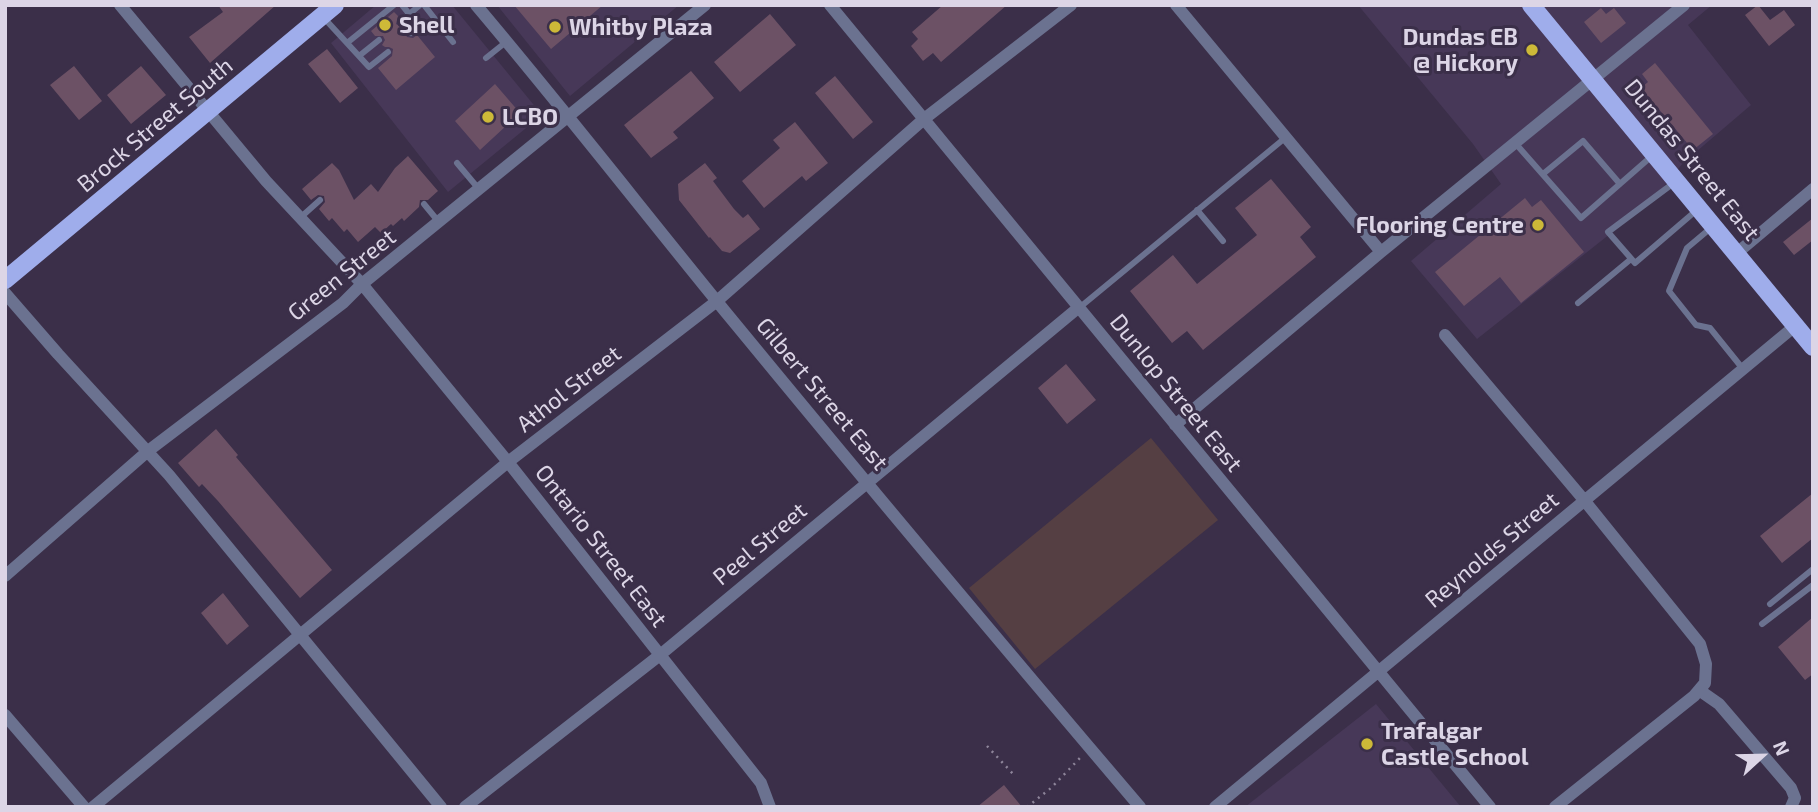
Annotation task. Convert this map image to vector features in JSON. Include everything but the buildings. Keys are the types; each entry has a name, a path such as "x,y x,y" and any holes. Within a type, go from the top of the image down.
{"main road":[{"name":"Dundas Street East","path":"1531,5 1813,347"},
{"name":"Brock Street South","path":"5,280 328,11"}],"street":[{"name":"Ontario Street East","path":"120,5 266,181 362,284 508,462 761,783 770,807"},
{"name":"Gilbert Street East","path":"476,5 569,116 717,302 1140,807"},
{"name":"Green Street","path":"5,576 148,450 343,303 362,284 705,5"},
{"name":"Dunlop Street East","path":"830,5 1490,807"},
{"name":"Athol Street","path":"93,807 508,462 717,302 924,119 1071,5"},
{"path":"1176,5 1381,252"},
{"path":"1175,425 1381,252 1684,5"},
{"path":"1737,253 1813,190"},
{"path":"5,293 148,450 442,807"},
{"name":"Peel Street","path":"465,807 660,655 1079,308"},
{"name":"Reynolds Street","path":"1215,807 1795,326"},
{"path":"1445,335 1584,500 1700,644 1706,664 1704,683 1699,690 1555,807"},
{"path":"1699,690 1719,704 1791,788 1795,798 1791,807"},
{"path":"5,715 84,807"}],"lane":[{"path":"347,43 394,5"},
{"path":"402,5 419,26 411,33"},
{"path":"401,21 422,5 453,42"},
{"path":"328,11 347,43 369,67 388,51"},
{"path":"359,56 379,40"},
{"path":"486,58 506,42"},
{"path":"1079,308 1285,138"},
{"path":"1542,174 1583,141 1620,184"},
{"path":"1516,144 1581,218 1655,154"},
{"path":"457,163 480,190"},
{"path":"1677,180 1608,232 1635,263 1699,208"},
{"path":"301,217 320,200"},
{"path":"424,204 440,223"},
{"path":"1197,210 1223,241"},
{"path":"1714,225 1687,248 1669,291 1696,325 1710,328 1743,369"},
{"path":"1578,303 1632,259"},
{"path":"1770,604 1813,569"},
{"path":"1762,624 1813,585"}],"path":[{"path":"987,746 1015,776"},
{"path":"1027,807 1051,788 1090,748"}],"shaded area":[{"path":"376,5 452,5 542,115 448,192 331,43"},
{"path":"497,5 679,5 570,96"},
{"path":"1358,5 1712,5 1688,25 1751,105 1683,163 1653,200 1477,339 1411,261 1501,184 1473,144"},
{"path":"1151,438 1218,520 1035,669 969,588"},
{"name":"Trafalgar Castle School","path":"1376,704 1461,807 1245,807"}],"place":[{"name":"Shell","path":"385,25"},
{"name":"Whitby Plaza","path":"555,27"},
{"name":"Dundas EB @ Hickory","path":"1532,50"},
{"name":"LCBO","path":"488,117"},
{"name":"Flooring Centre","path":"1538,225"},
{"name":"Trafalgar Castle School","path":"1367,744"}]}
